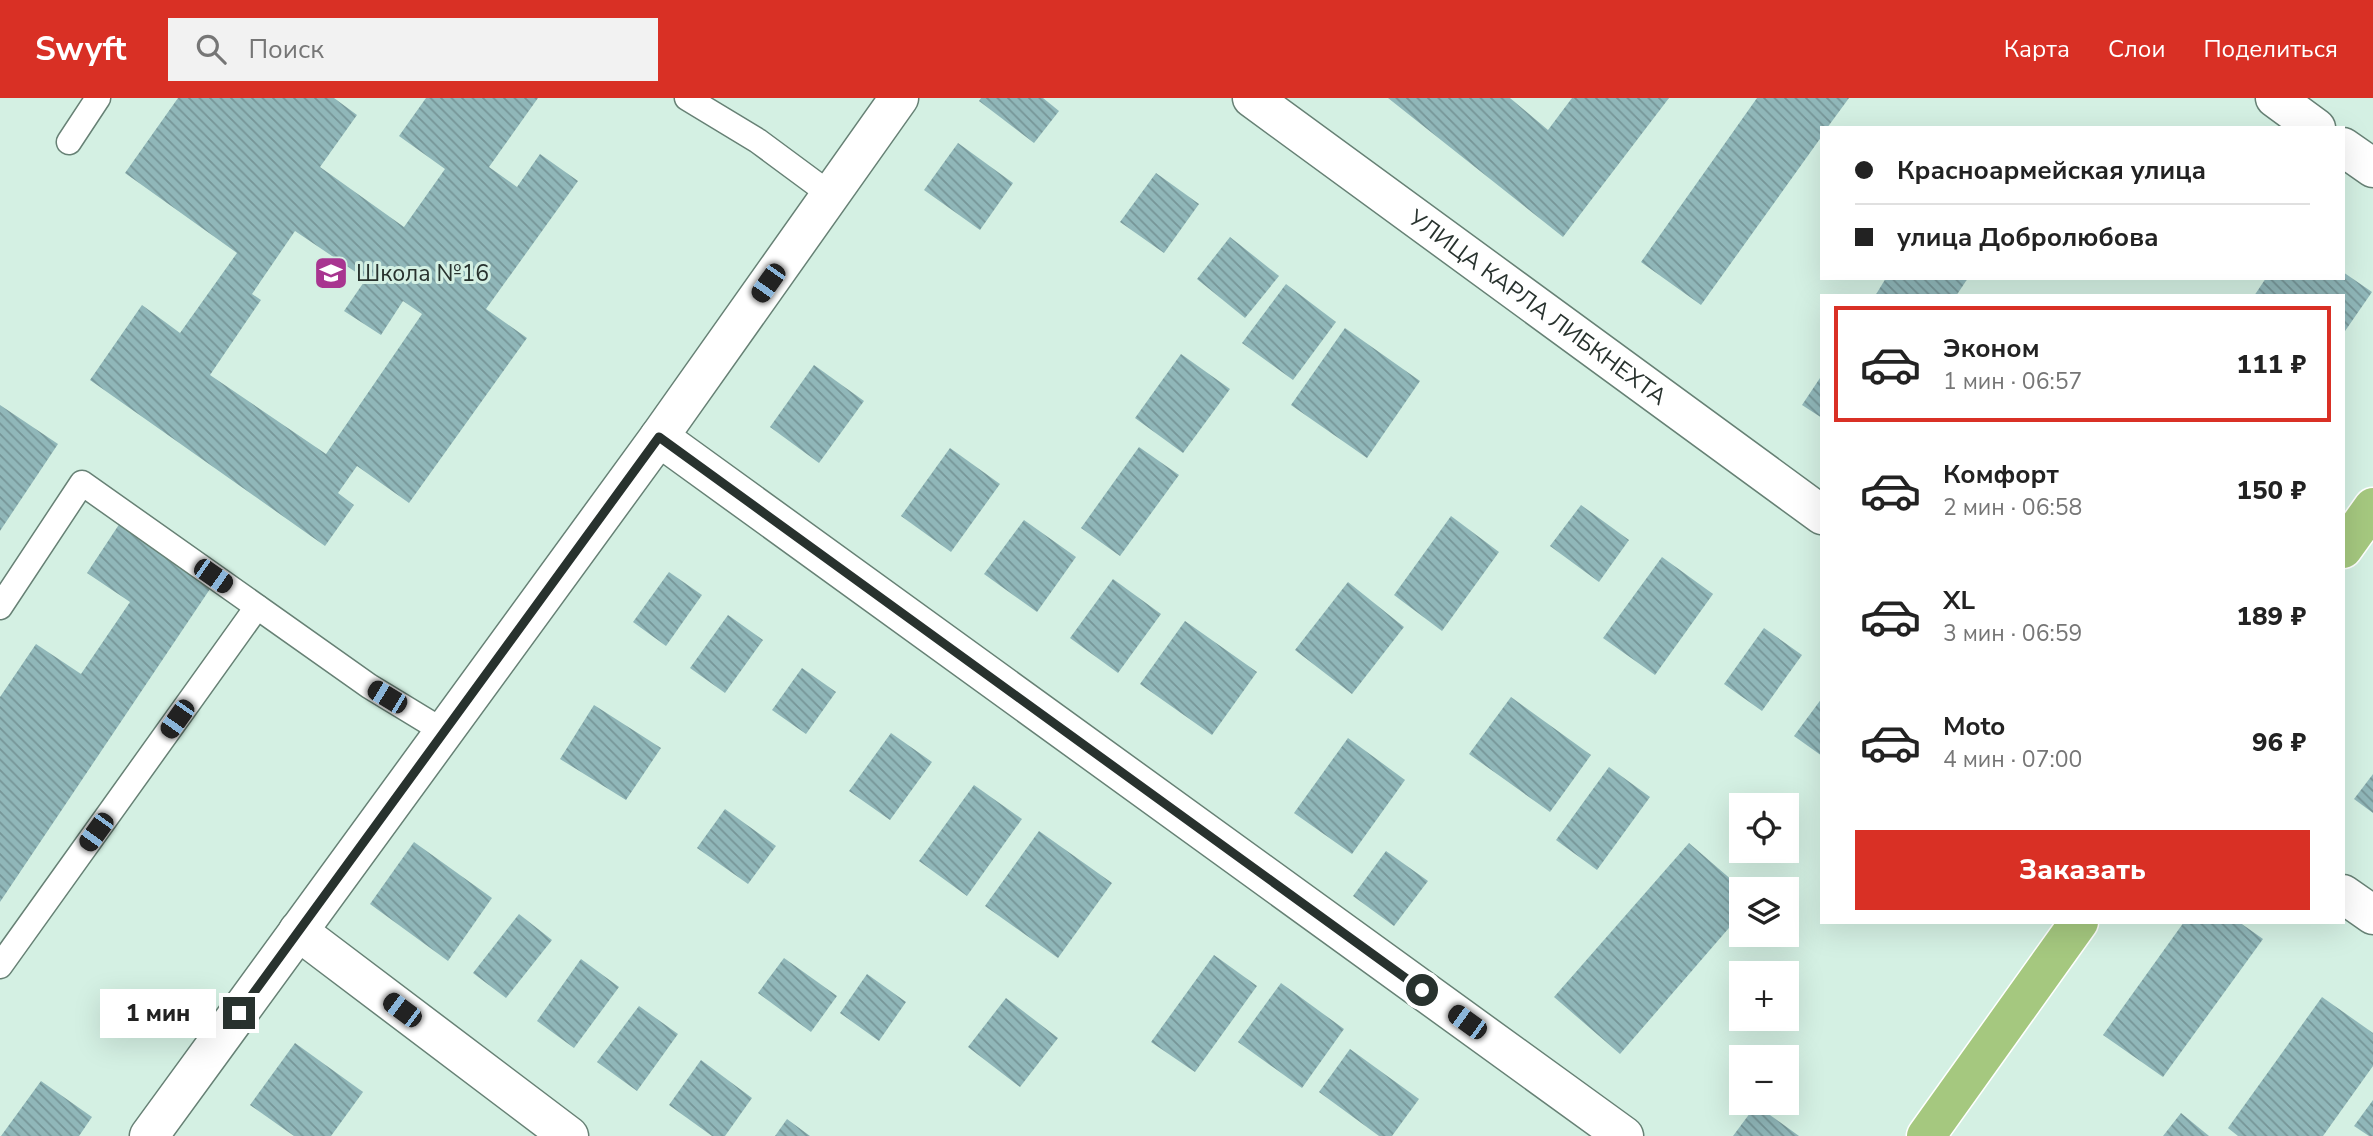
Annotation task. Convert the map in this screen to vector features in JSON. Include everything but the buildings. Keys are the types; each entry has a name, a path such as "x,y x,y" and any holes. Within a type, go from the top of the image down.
{"main road":[{"path":"2345,547 2373,507"},
{"path":"1926,1136 2078,924"}],"street":[{"path":"149,1136 659,437 899,98"},
{"name":"УЛИЦА КАРЛА ЛИБКНЕХТА","path":"1252,98 1820,513"},
{"path":"2275,98 2313,126"},
{"path":"2345,148 2373,168"},
{"path":"659,437 1624,1136"},
{"path":"2345,895 2373,915"},
{"path":"298,931 569,1136"}],"lane":[{"path":"69,142 98,98"},
{"path":"687,98 758,141 831,195"},
{"path":"0,607 82,483 369,686 443,731"},
{"path":"0,966 257,607"}],"place":[{"name":"Школа №16","path":"331,273"}],"route":[{"path":"239,1013 659,437 1422,990"}]}
